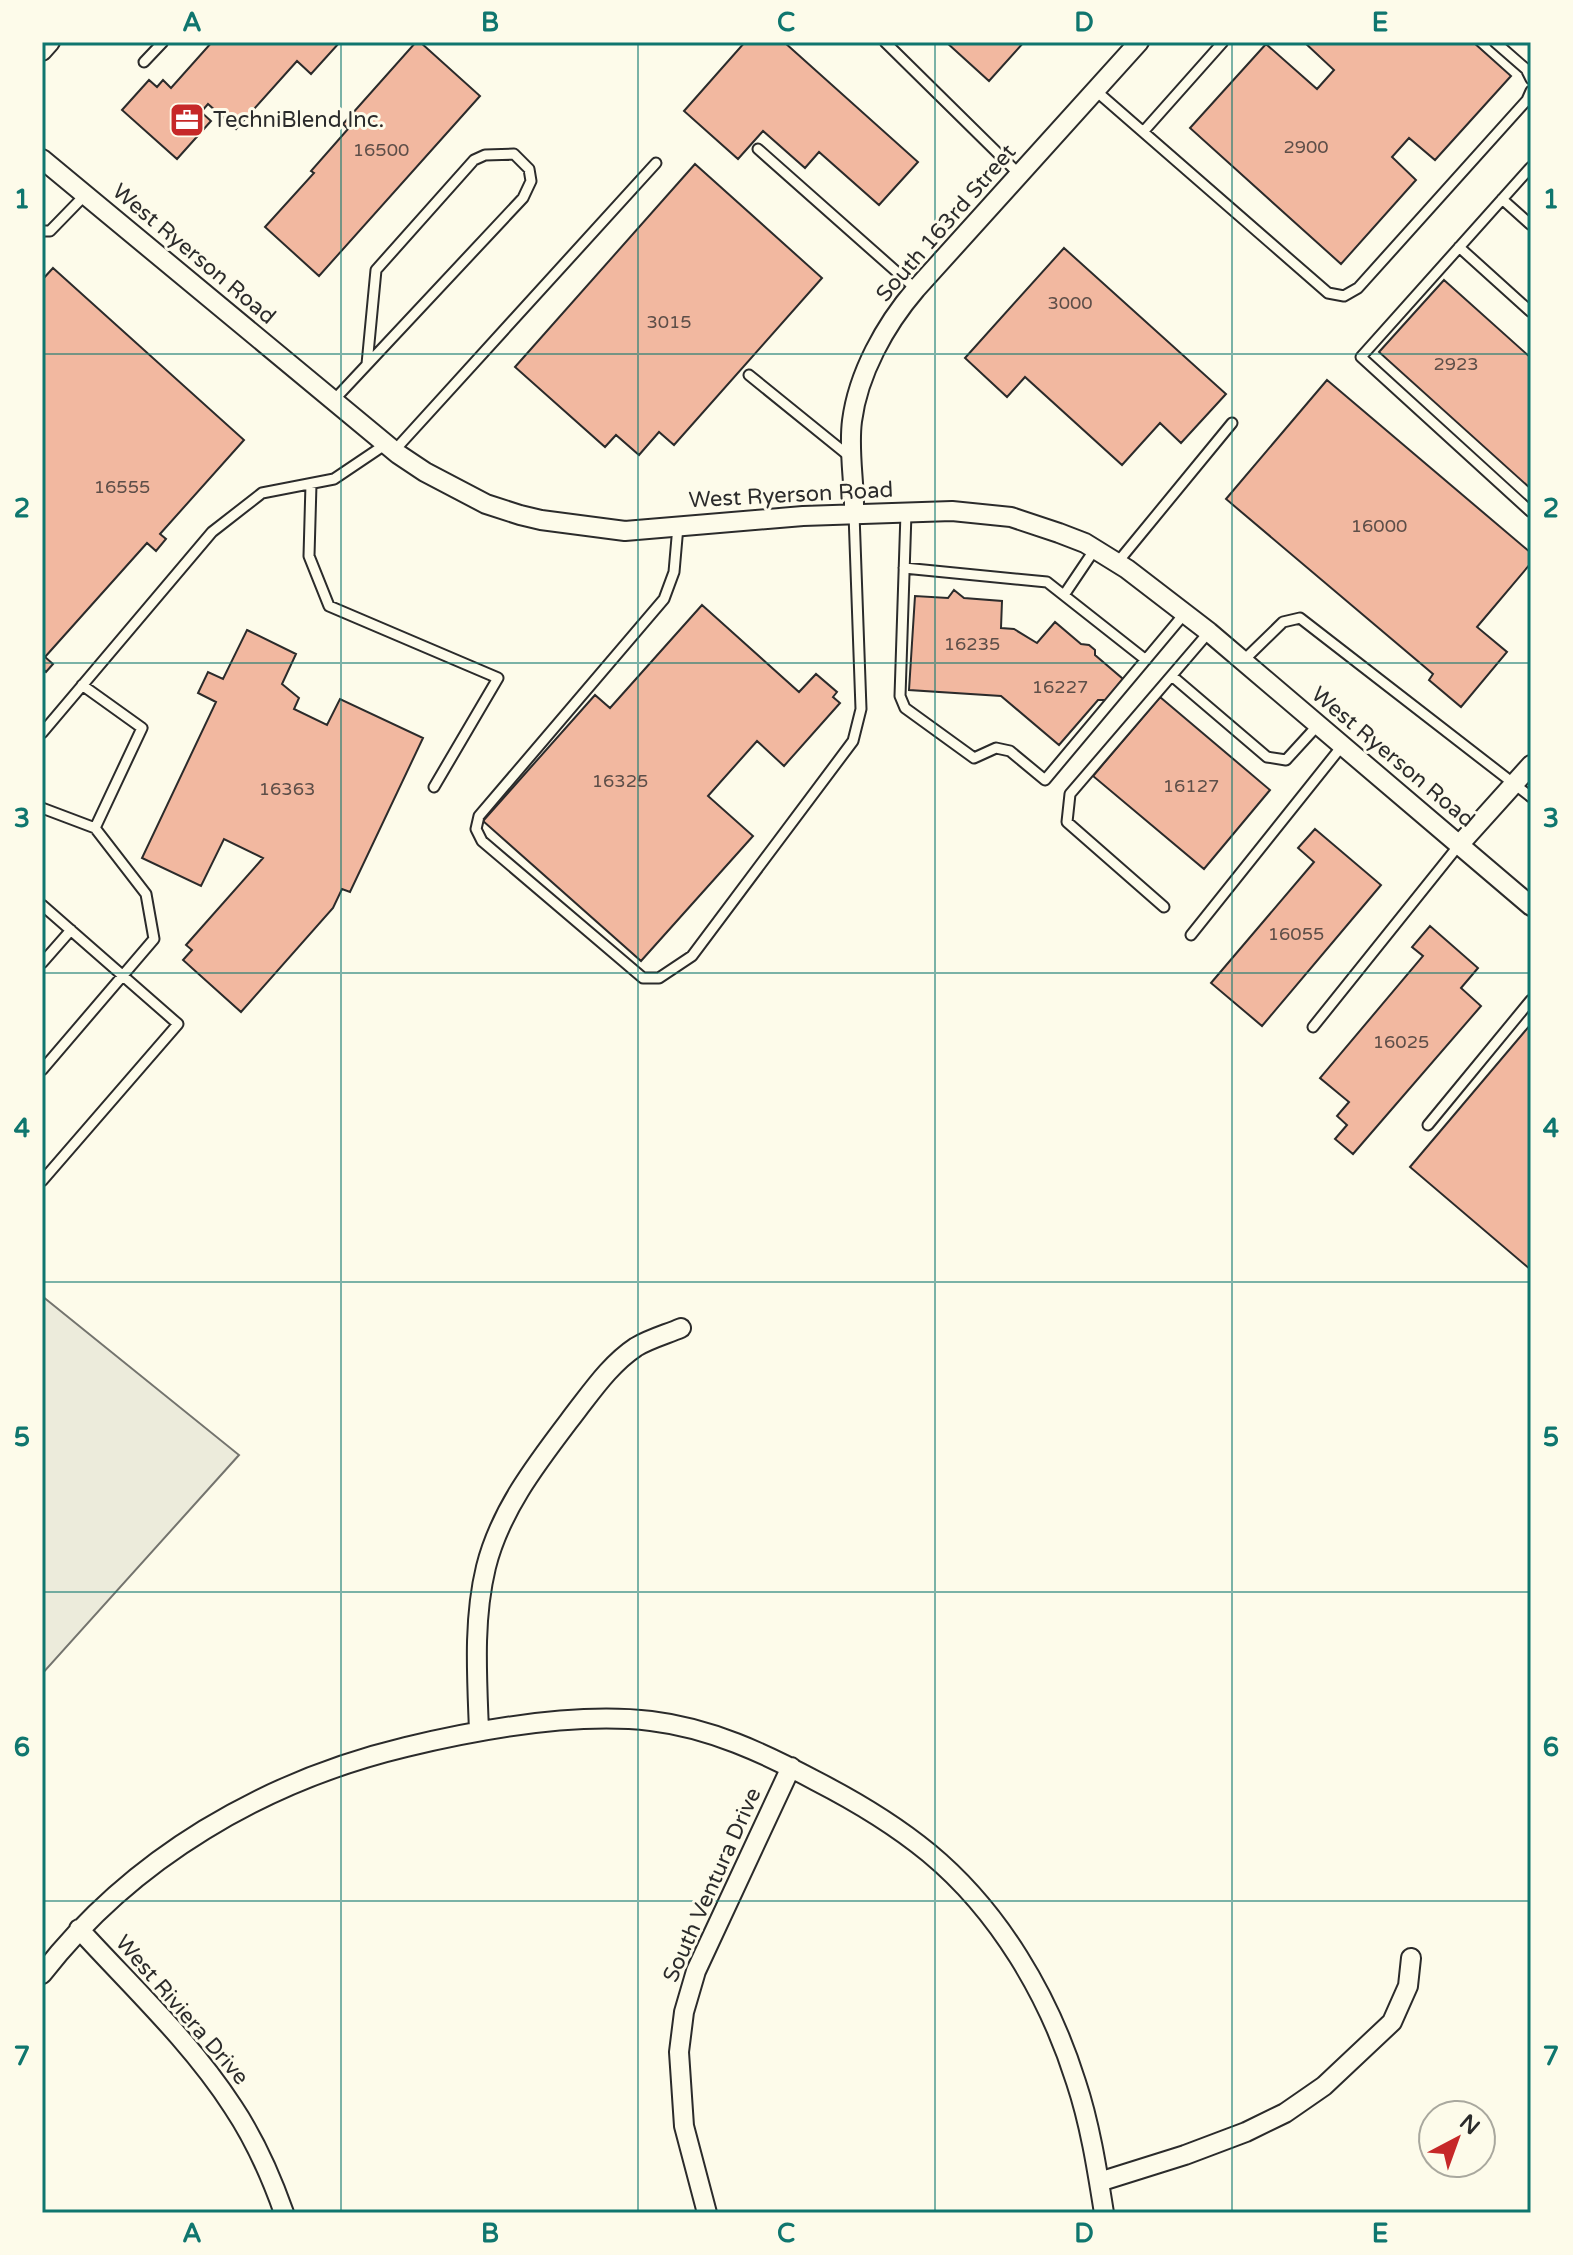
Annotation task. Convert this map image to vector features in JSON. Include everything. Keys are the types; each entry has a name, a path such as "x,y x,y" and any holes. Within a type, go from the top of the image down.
{"street":[{"path":"42,51 50,42"},
{"name":"South 163rd Street","path":"854,514 852,420 861,385 885,332 916,289 1139,42"},
{"name":"West Ryerson Road","path":"42,159 390,448 425,472 486,504 541,520 625,531 854,514 952,511 1011,517 1095,549 1209,632 1531,906"},
{"path":"1459,845 1531,765"},
{"path":"479,1731 477,1668 480,1605 496,1534 508,1510 536,1466 606,1373 637,1346 681,1328"},
{"path":"42,1974 79,1929 137,1876 231,1814 325,1769 479,1731 541,1724 647,1721 702,1731 791,1767 846,1796 928,1852 971,1895 1034,1981 1065,2048 1077,2085 1104,2213"},
{"name":"South Ventura Drive","path":"707,2213 684,2126 679,2052 684,2012 702,1957 791,1767"},
{"name":"West Riviera Drive","path":"79,1929 182,2041 233,2106 263,2158 284,2213"},
{"path":"1099,2182 1246,2132 1285,2113 1324,2086 1392,2022 1408,1986 1411,1958"}],"lane":[{"path":"144,62 163,42"},
{"path":"885,42 1019,174"},
{"path":"1143,132 1223,42"},
{"path":"1495,42 1526,69 1531,79"},
{"path":"1095,90 1328,293 1344,296 1358,288 1527,100 1531,91"},
{"path":"758,149 916,289"},
{"path":"333,401 523,198 531,181 529,169 514,154 485,155 474,160 376,270 367,364"},
{"path":"42,733 212,532 262,493 334,479 390,448 656,163"},
{"path":"1531,167 1361,357 1531,512"},
{"path":"42,231 50,231 85,195"},
{"path":"1502,199 1531,225"},
{"path":"1459,247 1531,312"},
{"path":"749,375 851,458"},
{"path":"1117,563 1232,423"},
{"path":"311,484 309,556 329,606 498,678 434,787"},
{"path":"906,513 900,696 905,708 974,758 996,748 1010,751 1045,780 1185,613"},
{"path":"678,526 674,572 664,599 479,816 476,829 482,841 643,978 659,978 692,956 853,741 861,709 854,514"},
{"path":"1064,595 1095,549"},
{"path":"904,568 1047,582 1146,660"},
{"path":"1243,661 1283,622 1300,618 1531,797"},
{"path":"1164,907 1067,822 1070,794 1209,632"},
{"path":"1172,676 1267,757 1286,760 1318,725"},
{"path":"82,685 142,728 95,828"},
{"path":"1191,935 1342,746"},
{"path":"42,808 95,828 146,894 154,939 42,1070"},
{"path":"1313,1027 1459,845"},
{"path":"42,905 178,1024 42,1181"},
{"path":"42,963 71,930"},
{"path":"1428,1125 1531,1000"}],"shaded area":[{"path":"42,1296 239,1455 42,1674"}],"building":[{"path":"212,42 340,42 311,74 297,61 236,129 208,104 201,112 211,121 177,159 122,110 149,80 157,87 163,80 171,88"},
{"path":"416,42 420,42 480,96 319,276 265,227 314,173 311,171 348,129 343,124"},
{"path":"745,42 784,42 918,162 879,205 819,152 805,168 763,131 738,159 684,111"},
{"path":"946,42 1024,42 989,81"},
{"path":"1304,42 1473,42 1511,76 1435,160 1409,138 1392,157 1416,180 1341,264 1190,128 1266,44 1317,89 1334,70"},
{"path":"695,164 822,278 674,445 659,432 639,455 616,435 605,447 515,367"},
{"path":"1064,248 1226,394 1181,443 1160,423 1122,465 1025,377 1007,397 965,358"},
{"path":"53,268 244,440 160,534 166,539 156,551 147,543 45,657 53,664 46,672 42,668 42,280"},
{"path":"1444,280 1531,358 1531,489 1379,352"},
{"path":"1327,380 1531,553 1531,563 1477,627 1507,652 1461,707 1429,680 1433,674 1226,499"},
{"path":"954,590 964,598 1002,601 1001,628 1014,629 1037,643 1055,622 1081,644 1095,650 1095,655 1123,679 1106,700 1098,700 1059,745 1001,696 909,690 915,596 948,598"},
{"path":"702,605 799,692 816,674 837,692 833,697 840,703 784,766 757,741 708,796 753,836 641,961 483,821 595,695 610,708"},
{"path":"247,630 296,654 282,684 299,698 294,709 327,725 340,699 423,738 350,892 342,889 333,908 241,1012 183,960 192,950 186,945 263,858 224,839 201,886 142,858 216,702 198,693 208,672 223,679"},
{"path":"1160,697 1270,790 1204,869 1093,776"},
{"path":"1315,829 1381,885 1262,1026 1211,983 1314,862 1298,848"},
{"path":"1430,926 1478,968 1461,988 1481,1006 1353,1154 1335,1139 1347,1125 1337,1116 1349,1102 1320,1078 1423,956 1412,947"},
{"path":"1531,1024 1531,1270 1410,1167"}],"place":[{"name":"TechniBlend Inc.","path":"187,120"}]}
